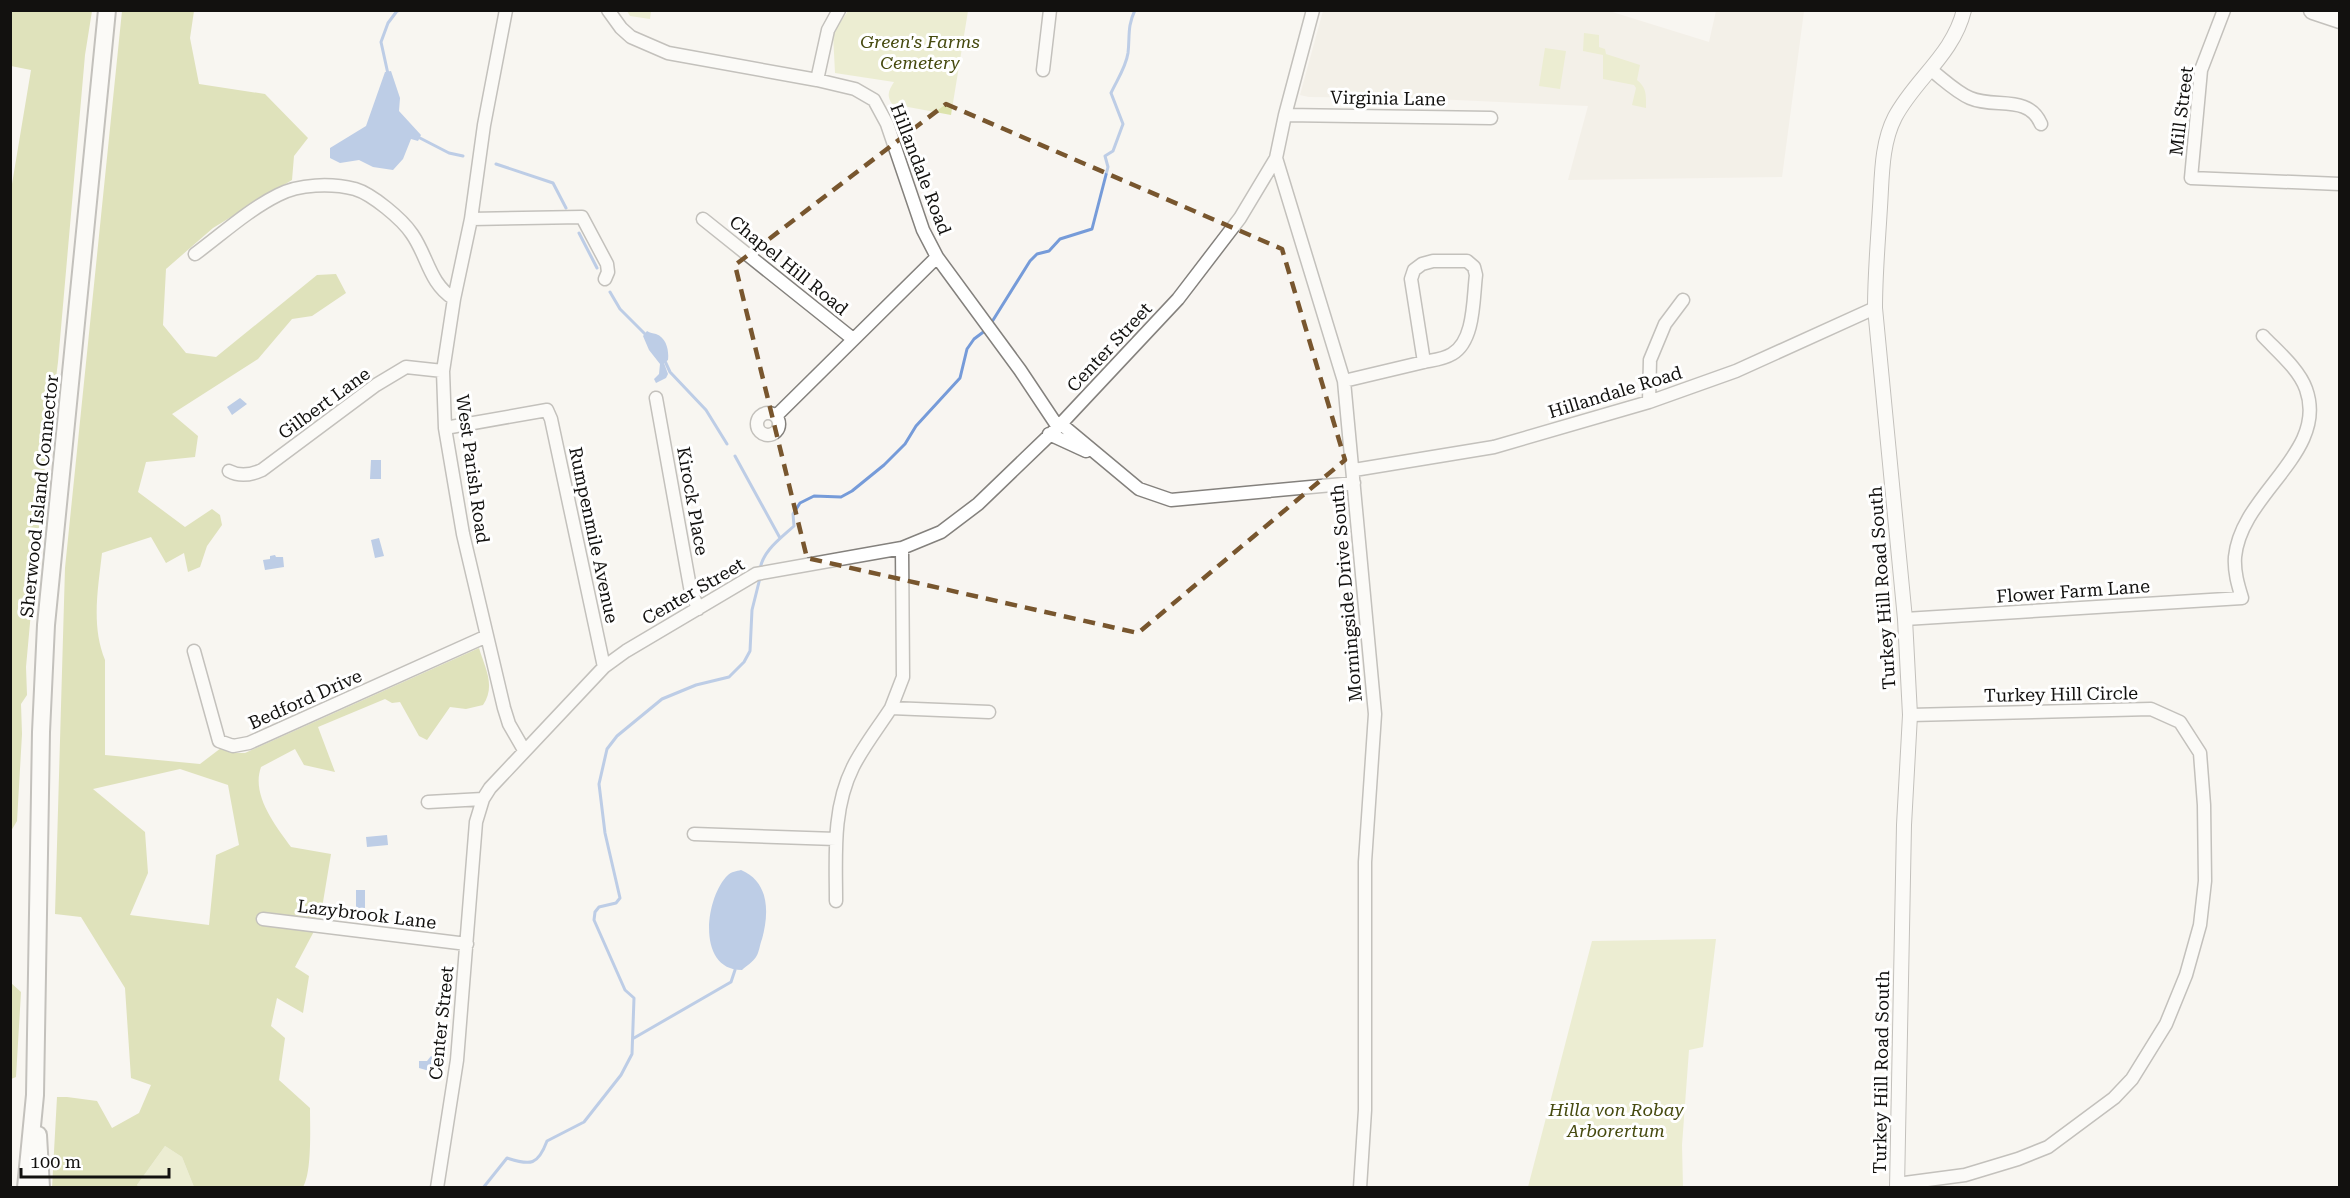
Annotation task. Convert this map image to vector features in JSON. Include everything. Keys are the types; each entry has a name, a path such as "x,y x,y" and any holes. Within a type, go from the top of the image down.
{"main road":[{"name":"Sherwood Island Connector","path":"26,1188 35,1095 42,714 46,625 106,10"},
{"path":"2313,10 2340,19"},
{"name":"Sherwood Island Connector","path":"35,1095 42,1188"}],"street":[{"name":"West Parish Road","path":"506,10 484,125 471,219 454,299 443,371 445,428 463,534 509,724 524,750"},
{"name":"Hillandale Road","path":"608,10 621,28 632,37 668,53 817,80 867,94 880,109 923,230 937,257 982,318 1056,428 1100,457 1139,489 1172,500 1354,483"},
{"path":"817,80 828,30 840,10"},
{"path":"1043,70 1050,10"},
{"name":"Morningside Drive South","path":"1313,10 1276,158 1344,381 1375,714 1365,862 1365,1110 1360,1188"},
{"name":"Turkey Hill Road South","path":"1897,1186 1904,825 1910,715 1905,619 1875,308 1883,164 1893,120 1903,103 1932,70 1953,41 1964,10"},
{"name":"Mill Street","path":"2224,10 2201,70 2191,178 2340,184"},
{"path":"1932,70 1967,97 1983,102 2024,106 2036,112 2041,124"},
{"name":"Virginia Lane","path":"1285,115 1491,118"},
{"name":"Center Street","path":"437,1188 457,1060 476,822 483,799 490,788 604,667 626,651 698,609 761,573 902,548 941,532 978,504 1056,428 1178,299 1240,218 1276,158"},
{"path":"195,254 278,194 298,187 326,186 356,190 382,205 412,234 442,291 454,299"},
{"path":"471,219 582,217 607,264 608,272 605,279"},
{"name":"Chapel Hill Road","path":"703,219 853,339"},
{"name":"Chapel Hill Road","path":"776,416 937,257"},
{"path":"1344,381 1444,358 1455,353 1468,337 1476,274 1474,267 1467,261 1433,261 1422,264 1414,270 1411,279 1424,362"},
{"path":"1649,402 1650,360 1665,324 1683,300"},
{"name":"Hillandale Road","path":"1354,470 1494,447 1649,402 1736,371 1875,308"},
{"name":"Flower Farm Lane","path":"1905,619 2242,598 2236,574 2235,556 2246,522 2256,503 2305,440 2310,423 2306,390 2300,377 2263,336"},
{"name":"Gilbert Lane","path":"229,471 238,475 246,475 264,469 376,385 406,367 443,371"},
{"name":"Kirock Place","path":"656,398 690,587 698,609"},
{"name":"Rumpenmile Avenue","path":"445,428 547,410 551,419 604,667"},
{"path":"836,901 836,839 840,800 853,767 891,708 903,677 902,548"},
{"name":"Bedford Drive","path":"194,651 219,741 233,746 249,743 487,636"},
{"path":"891,708 989,712"},
{"name":"Turkey Hill Circle","path":"1897,1186 1965,1175 2018,1160 2048,1147 2114,1098 2132,1079 2146,1058 2170,1014 2186,975 2197,935 2205,881 2204,805 2200,753 2180,722 2151,709 1910,715"},
{"path":"428,802 483,799"},
{"path":"694,834 836,839"},
{"name":"Lazybrook Lane","path":"263,919 467,944"}],"highlighted area":[{"path":"946,104 1282,249 1345,460 1138,633 807,558 735,265"}],"shaded area":[{"path":"1323,11 1609,11 1709,42 1716,11 1804,11 1782,177 1568,180 1588,106 1300,95"}],"green space":[{"path":"11,10 92,11 85,55 58,362 33,590 26,667 27,695 21,704 22,734 17,821 11,831 10,196 31,70 11,66"},
{"path":"122,11 194,11 190,38 199,84 265,94 308,138 294,156 292,180 213,228 166,269 163,325 186,353 216,357 317,275 336,274 346,293 312,316 292,319 258,359 172,414 198,436 195,457 146,462 138,492 185,527 212,509 220,515 222,525 207,546 200,567 188,572 184,553 166,563 151,537 102,553 97,621 105,660 105,755 200,764 221,748 231,753 245,753 479,648 489,684 487,698 483,705 466,709 450,707 427,740 419,736 400,702 392,703 385,699 318,727 335,772 304,765 295,749 261,767 259,788 262,799 291,847 331,854 320,920 295,967 309,976 303,1013 277,998 271,1026 285,1038 279,1080 310,1108 309,1161 303,1187 194,1187 182,1157 165,1146 137,1185 139,1187 52,1188 57,1097 97,1101 112,1128 139,1113 151,1085 131,1078 125,988 81,917 55,914 65,568","holes":["180,769 228,785 239,845 216,855 209,925 130,915 148,873 145,832 93,789"]},
{"path":"627,11 651,11 650,19 630,16"},
{"name":"Green's Farms Cemetery","path":"848,11 968,11 951,115 892,104 889,93 894,82 835,73 833,33"},
{"path":"1584,33 1599,35 1599,47 1605,49 1606,54 1640,65 1637,80 1644,89 1646,108 1632,105 1636,88 1634,85 1603,79 1603,55 1583,51"},
{"path":"1545,48 1566,51 1560,89 1539,86"},
{"name":"Hilla von Robay Arborertum","path":"1716,939 1703,1047 1689,1050 1682,1145 1683,1187 1528,1187 1592,941"},
{"path":"11,983 21,992 16,1077 11,1079"},
{"path":"165,1146 182,1157 194,1187 139,1188 137,1185"}],"water":[{"path":"391,71 400,98 399,111 421,135 418,141 411,139 403,159 393,170 373,167 359,160 340,163 330,158 330,148 366,126 385,72"},
{"path":"647,331 660,336 668,349 668,360 664,363 668,374 666,378 656,383 654,379 659,374 660,364 649,350 643,336"},
{"path":"240,398 247,404 232,415 227,407"},
{"path":"371,460 381,460 381,479 370,479"},
{"path":"379,538 384,556 375,558 371,540"},
{"path":"275,555 283,557 284,567 265,570 263,560"},
{"path":"387,835 388,845 367,847 366,837"},
{"path":"741,870 758,882 766,909 758,953 753,961 742,970 727,967 717,958 711,946 709,931 710,915 720,885 729,874"},
{"path":"356,890 365,890 365,908 356,908"},
{"path":"431,1056 436,1058 431,1066 433,1072 419,1068 419,1061 427,1061"}],"waterway":[{"path":"388,74 381,42 388,23 397,11 401,10"},
{"path":"990,325 1030,261 1037,254 1049,251 1060,239 1092,229 1108,167 1105,156 1113,151 1123,124 1111,93 1127,58 1130,27 1135,10"},
{"path":"418,137 449,153 463,156"},
{"path":"496,164 553,183 566,208"},
{"path":"579,233 597,268"},
{"path":"610,292 620,309 645,334"},
{"path":"760,571 768,552 794,526 793,514 800,503 814,496 841,497 852,491 905,444 916,426 960,378 967,349 974,339 986,330"},
{"path":"664,359 670,372 706,410 727,444"},
{"path":"735,456 780,538"},
{"path":"483,1188 507,1158 533,1162 540,1155 547,1141 584,1122 621,1075 632,1054 634,998 625,990 594,920 595,912 599,907 616,903 620,898 605,833 599,784 607,749 617,736 662,699 696,685 729,677 744,662 750,651 752,610 760,578"},
{"path":"634,1038 731,982 735,970"}]}
